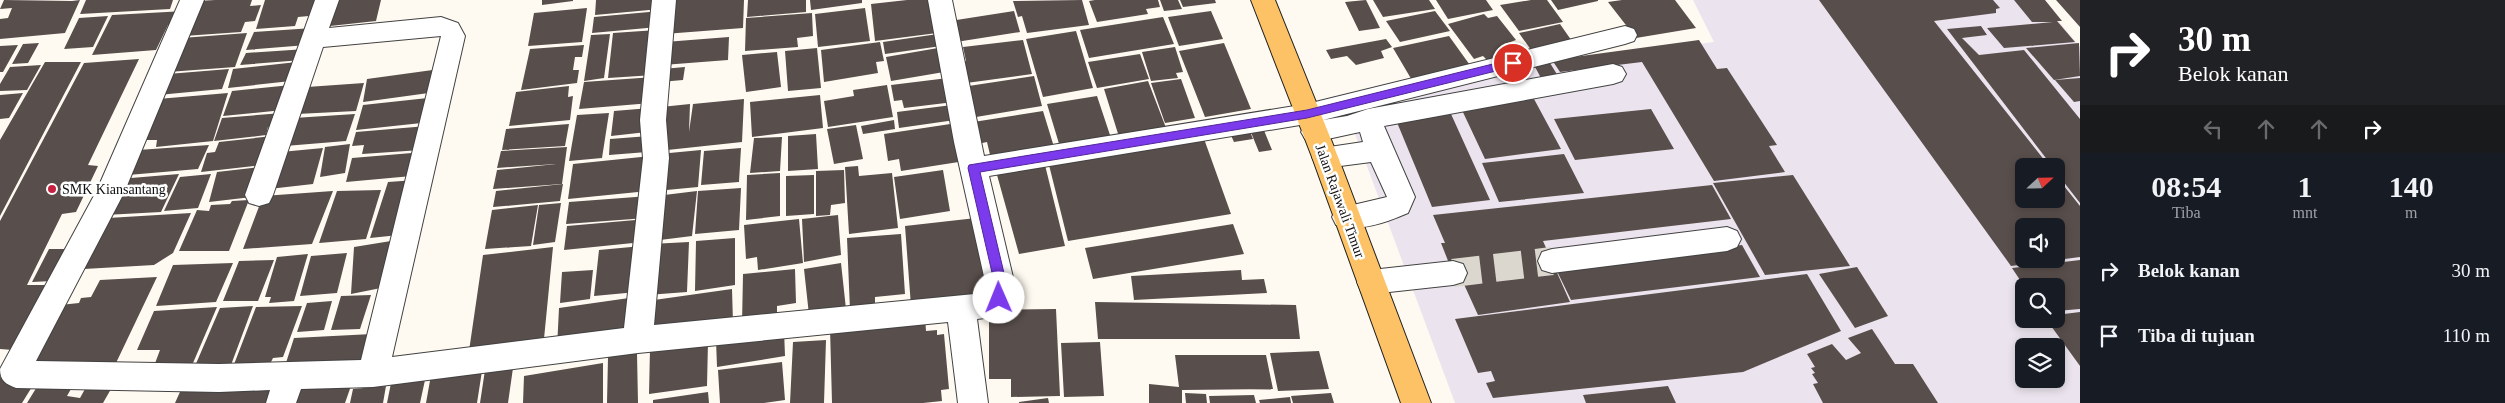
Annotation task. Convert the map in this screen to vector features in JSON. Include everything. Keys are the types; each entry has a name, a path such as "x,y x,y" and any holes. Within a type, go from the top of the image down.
{"main road":[{"name":"Jalan Rajawali Timur","path":"1263,0 1325,157 1416,403"}],"street":[{"path":"192,0 110,193 7,371 16,374 219,378 290,374 373,373 638,340 992,305 999,298 1002,290 973,168 940,0"},
{"path":"259,195 327,0"},
{"path":"638,340 656,158 653,120 664,0"},
{"path":"313,39 441,26 448,29 453,36 373,373"},
{"path":"973,168 1310,123 1625,35"},
{"path":"1310,123 1348,126 1368,119 1613,74"},
{"path":"1346,218 1385,211 1398,205 1400,197 1379,150 1368,119"},
{"path":"1325,157 1379,150"},
{"path":"1552,261 1727,239"},
{"path":"1371,282 1452,273"},
{"path":"961,309 973,403"},
{"path":"281,403 290,374"}],"shaded area":[{"path":"1693,0 2041,0 2080,47 2080,403 1455,403 1349,118 1517,67 1714,42"}],"building":[{"path":"4,0 80,0 65,33 0,39 0,19 8,18 12,8 0,9"},
{"path":"86,0 173,0 170,9 80,14"},
{"path":"252,0 250,6 261,5 255,21 245,22 241,32 184,36 198,1"},
{"path":"265,0 315,0 309,16 298,17 295,26 256,29"},
{"path":"329,0 381,0 376,21 321,27"},
{"path":"542,0 573,0 573,1 542,5"},
{"path":"596,0 661,0 660,9 595,15"},
{"path":"668,0 744,0 743,28 664,34"},
{"path":"748,0 806,0 806,12 747,17"},
{"path":"810,0 862,0 862,3 811,10"},
{"path":"907,0 931,0 937,33 875,41 871,4"},
{"path":"1082,0 1089,25 1027,33 1022,16 1018,17 1013,1"},
{"path":"1158,0 1160,7 1146,9 1148,14 1097,22 1089,1"},
{"path":"1160,0 1178,0 1182,9 1164,11"},
{"path":"1180,0 1215,0 1216,3 1183,7"},
{"path":"1366,0 1380,28 1359,31 1345,2"},
{"path":"1373,0 1429,0 1435,9 1383,17"},
{"path":"1436,0 1486,0 1493,10 1448,19"},
{"path":"1531,0 1547,0 1563,22 1519,31 1500,5"},
{"path":"1551,0 1598,0 1598,1 1558,10"},
{"path":"1622,0 1675,0 1696,28 1636,38 1608,2"},
{"path":"1819,0 1993,0 2000,8 1996,9 1996,13 1934,21 2043,158 2015,158 2015,208 2065,208 2065,187 2080,206 2080,257 2065,259 2065,218 2015,218 2015,265 2011,266"},
{"path":"2014,0 2045,0 2062,21 2057,21 2075,42 2004,48 1987,28 2053,22 2032,22"},
{"path":"2056,0 2080,0 2080,27"},
{"path":"587,8 582,42 528,46 534,13"},
{"path":"865,8 870,41 818,47 815,14"},
{"path":"185,11 179,24 168,25 156,50 92,55 112,15"},
{"path":"660,11 658,27 592,33 594,17"},
{"path":"1014,11 1020,32 956,42 950,21"},
{"path":"1211,11 1223,39 1179,46 1168,17"},
{"path":"1435,11 1450,31 1400,42 1386,21"},
{"path":"812,13 813,36 797,38 798,47 745,51 746,18"},
{"path":"1484,14 1488,18 1497,16 1516,40 1505,44 1514,55 1488,61 1483,56 1474,59 1448,24"},
{"path":"108,16 93,47 64,49 79,18"},
{"path":"1163,17 1174,44 1089,58 1080,30"},
{"path":"1560,24 1576,47 1536,57 1519,33"},
{"path":"1981,26 1987,35 1962,38 1979,55 2024,50 2080,119 2080,203 2065,184 2065,158 2046,158 1947,29"},
{"path":"313,28 307,45 246,50 254,32"},
{"path":"657,30 654,75 608,78 613,33"},
{"path":"1076,31 1093,88 1043,97 1026,39"},
{"path":"247,33 235,67 168,72 182,38"},
{"path":"610,34 604,78 584,81 591,35"},
{"path":"938,34 941,46 885,54 883,42"},
{"path":"1449,36 1472,68 1413,82 1393,48"},
{"path":"729,37 728,60 663,65 665,42"},
{"path":"1386,39 1392,47 1381,51 1384,58 1356,65 1347,56 1331,59 1326,50"},
{"path":"1023,40 1032,74 959,84 954,63 966,61 963,47"},
{"path":"1699,40 1717,69 1727,68 1777,145 1769,146 1785,172 1714,181 1642,62 1560,72 1552,60"},
{"path":"880,42 884,61 876,62 878,73 824,82 821,50"},
{"path":"39,43 28,63 12,64 23,44"},
{"path":"1224,43 1251,109 1205,117 1179,51"},
{"path":"2079,43 2080,76 2054,80 2026,48"},
{"path":"18,45 3,72 0,72 0,46"},
{"path":"584,45 582,57 575,57 573,70 579,70 577,83 521,90 530,49"},
{"path":"1175,47 1183,72 1176,73 1178,78 1151,81 1142,52"},
{"path":"817,48 821,88 788,91 785,51"},
{"path":"938,48 944,72 891,81 886,57"},
{"path":"306,49 302,60 240,65 246,53"},
{"path":"777,52 781,87 746,92 742,55"},
{"path":"1140,54 1149,79 1097,88 1088,62"},
{"name":"SMK Kiansantang","path":"139,59 88,165 98,166 76,212 62,214 27,285 51,285 13,350 0,349 0,221 84,63"},
{"path":"45,62 81,62 0,216 0,140"},
{"path":"297,62 291,81 228,88 233,69"},
{"path":"1550,63 1558,76 1541,78 1534,65"},
{"path":"41,65 27,90 0,91 0,84 10,67"},
{"path":"685,67 683,80 660,82 662,69"},
{"path":"229,69 222,89 158,95 168,74"},
{"path":"440,69 436,92 363,102 367,79"},
{"path":"1034,76 1042,106 970,118 962,87"},
{"path":"654,77 651,103 579,109 584,82"},
{"path":"948,78 954,102 904,108 902,100 894,101 891,85"},
{"path":"2080,78 2080,101 2074,102 2055,80"},
{"path":"1181,79 1195,118 1165,123 1151,83"},
{"path":"1148,81 1168,133 1120,140 1104,89"},
{"path":"364,83 356,111 297,114 307,87"},
{"path":"291,85 283,110 223,116 232,91"},
{"path":"887,85 893,117 828,127 824,101 854,96 853,90"},
{"path":"569,86 568,97 573,96 570,120 509,126 516,92"},
{"path":"23,93 9,118 0,119 0,95"},
{"path":"228,93 213,141 156,147 157,140 138,140 158,99"},
{"path":"820,95 823,128 752,137 750,102"},
{"path":"1097,96 1111,138 1060,147 1047,104"},
{"path":"437,97 431,122 356,130 363,105"},
{"path":"744,99 742,142 658,151 661,107 690,104 689,132 693,104"},
{"path":"1534,99 1561,149 1485,159 1461,108"},
{"path":"952,105 955,120 899,128 897,112"},
{"path":"650,108 647,132 611,136 614,111"},
{"path":"1651,109 1674,149 1575,160 1554,119"},
{"path":"1043,111 1054,147 991,159 987,142 973,145 967,123"},
{"path":"282,113 277,126 268,127 266,135 214,141 222,118"},
{"path":"609,113 602,158 569,161 577,115"},
{"path":"355,114 346,141 285,146 294,118"},
{"path":"1451,114 1490,200 1432,207 1396,120"},
{"path":"894,120 895,129 863,134 861,126"},
{"path":"957,123 965,161 901,171 899,159 888,161 884,134"},
{"path":"569,124 565,146 502,150 506,129"},
{"path":"856,125 863,159 834,164 827,129"},
{"path":"427,126 421,150 362,154 364,145 352,146 356,132"},
{"path":"1263,128 1272,150 1259,152 1250,130"},
{"path":"1249,129 1253,139 1234,142 1229,131"},
{"path":"816,134 818,169 788,171 788,136"},
{"path":"273,136 263,165 201,172 207,153 215,152 219,142"},
{"path":"649,136 647,152 609,155 610,139"},
{"path":"1203,136 1231,214 1068,241 1048,161"},
{"path":"782,137 780,171 750,173 754,138"},
{"path":"350,144 345,173 320,177 325,147"},
{"path":"209,145 198,169 128,175 138,150"},
{"path":"567,147 562,184 493,189 497,170 556,164 497,168 501,151"},
{"path":"323,148 313,184 269,189 281,152"},
{"path":"741,148 739,182 701,185 704,151"},
{"path":"701,150 698,187 656,191 659,154"},
{"path":"424,152 412,176 346,182 352,158"},
{"path":"1564,154 1584,193 1499,202 1482,163"},
{"path":"651,156 648,191 568,199 573,164"},
{"path":"1044,161 1065,246 1019,254 997,175 1019,165"},
{"path":"858,166 859,176 892,173 898,228 849,234 845,167"},
{"path":"261,167 252,197 209,202 217,172"},
{"path":"844,170 845,203 831,205 830,215 816,216 816,171"},
{"path":"943,170 950,211 900,219 894,177"},
{"path":"780,173 780,216 746,220 747,175"},
{"path":"179,174 161,212 105,215 119,179"},
{"path":"211,174 198,208 164,211 180,177"},
{"path":"814,175 814,214 786,216 786,176"},
{"path":"1793,175 1850,266 1765,275 1713,183"},
{"path":"416,180 399,235 370,238 388,182"},
{"path":"563,184 560,201 493,207 496,191"},
{"path":"1712,185 1731,219 1543,241 1570,302 1478,315 1462,280 1456,281 1441,243 1445,243 1433,215"},
{"path":"741,188 739,230 695,234 698,191"},
{"path":"381,190 366,239 319,243 337,191"},
{"path":"333,191 312,244 243,249 263,196"},
{"path":"697,191 692,236 660,240 656,196"},
{"path":"649,196 646,218 566,224 569,202"},
{"path":"249,200 229,251 179,251 197,210 209,211 211,205"},
{"path":"561,203 555,242 533,245 539,205"},
{"path":"538,205 531,246 485,249 492,210"},
{"path":"191,213 173,253 154,265 84,269 108,218"},
{"path":"838,215 841,255 804,262 802,219"},
{"path":"976,218 987,297 911,306 905,226"},
{"path":"647,219 643,242 564,250 567,226"},
{"path":"799,219 803,263 758,270 757,257 746,259 744,225"},
{"path":"1233,224 1244,254 1093,279 1085,248"},
{"path":"901,234 905,294 875,297 875,308 850,310 847,238"},
{"path":"735,238 735,285 695,291 696,241"},
{"path":"391,241 386,287 351,294 354,247"},
{"path":"689,242 687,292 647,295 651,244"},
{"path":"1742,245 1760,277 1571,300 1555,267"},
{"path":"642,246 637,292 594,296 599,250"},
{"path":"553,247 543,349 469,351 483,255"},
{"path":"49,249 69,249 52,281 32,282"},
{"path":"347,253 337,293 300,296 311,256"},
{"path":"308,254 294,301 269,303 271,297 265,297 277,257"},
{"path":"274,260 258,301 223,301 239,261"},
{"path":"2080,260 2080,309 2065,310 2065,278 2019,278 2012,268 2065,268 2065,262"},
{"path":"233,263 216,302 156,306 173,265"},
{"path":"841,263 846,309 809,315 804,269"},
{"path":"1857,267 1888,316 1855,328 1819,274"},
{"path":"795,269 796,303 777,306 777,320 742,324 743,274"},
{"path":"593,270 590,299 560,303 562,272"},
{"path":"1241,270 1242,280 1264,279 1267,293 1134,300 1131,276"},
{"path":"1807,274 1841,331 1743,372 1493,398 1486,383 1495,381 1491,371 1478,373 1455,319"},
{"path":"157,277 116,363 24,362 60,305 79,303 81,298 91,297 100,280"},
{"path":"732,289 733,323 647,338 647,301"},
{"path":"371,295 360,329 331,330 341,296"},
{"path":"629,298 628,337 557,348 559,308"},
{"path":"332,301 324,330 297,332 307,303"},
{"path":"1095,302 1296,305 1300,339 1098,339"},
{"path":"253,306 231,365 195,366 220,308"},
{"path":"302,306 283,357 273,358 269,366 233,367 256,307"},
{"path":"217,307 193,363 154,366 160,350 137,350 154,311"},
{"path":"1056,309 1060,396 1011,397 1011,379 989,379 989,310"},
{"path":"2080,312 2080,366 2065,345 2065,338 2060,338 2053,328 2065,328 2065,314"},
{"path":"925,317 926,331 937,330 937,335 944,334 949,389 941,390 942,401 923,403 832,403 830,328"},
{"path":"1872,329 1895,364 1913,364 1938,403 1823,403 1813,384 1818,383 1812,374 1815,373 1811,368 1815,367 1807,354 1832,344 1846,360 1861,353 1848,338"},
{"path":"784,330 785,356 717,367 716,340"},
{"path":"372,334 365,365 284,369 294,338"},
{"path":"826,340 824,403 790,403 793,342"},
{"path":"708,342 707,386 649,394 650,349"},
{"path":"1100,342 1104,396 1064,397 1061,343"},
{"path":"1319,351 1329,389 1278,391 1270,353"},
{"path":"637,353 638,403 607,403 608,357"},
{"path":"1175,355 1266,355 1273,389 1182,390 1182,403 1149,403 1149,384 1179,387"},
{"path":"782,362 785,400 764,403 720,403 718,370"},
{"path":"603,363 603,403 523,403 524,376"},
{"path":"513,368 508,403 480,403 485,370"},
{"path":"482,371 477,403 426,403 431,375"},
{"path":"0,377 35,382 22,403 0,403"},
{"path":"43,377 76,380 67,396 80,398 90,380 115,382 103,403 27,403"},
{"path":"425,380 420,403 387,403 391,383"},
{"path":"282,381 274,403 175,403 184,383"},
{"path":"352,383 345,403 285,403 291,384"},
{"path":"386,386 383,403 350,403 353,389"},
{"path":"1668,386 1676,403 1586,403 1583,395"},
{"path":"708,392 709,403 653,403 653,400"},
{"path":"1185,393 1206,394 1207,403 1186,403"},
{"path":"1331,393 1334,403 1293,403 1291,396"},
{"path":"1254,395 1256,403 1210,403 1209,396"},
{"path":"1290,397 1291,403 1260,403 1259,400"},
{"path":"1048,398 1049,403 1019,403 1019,402"}],"tunnel":[{"path":"1453,273 1552,261"}],"place":[{"name":"SMK Kiansantang","path":"52,189"}],"route":[{"path":"999,298 1002,290 973,168 1307,114 1513,63"}]}
